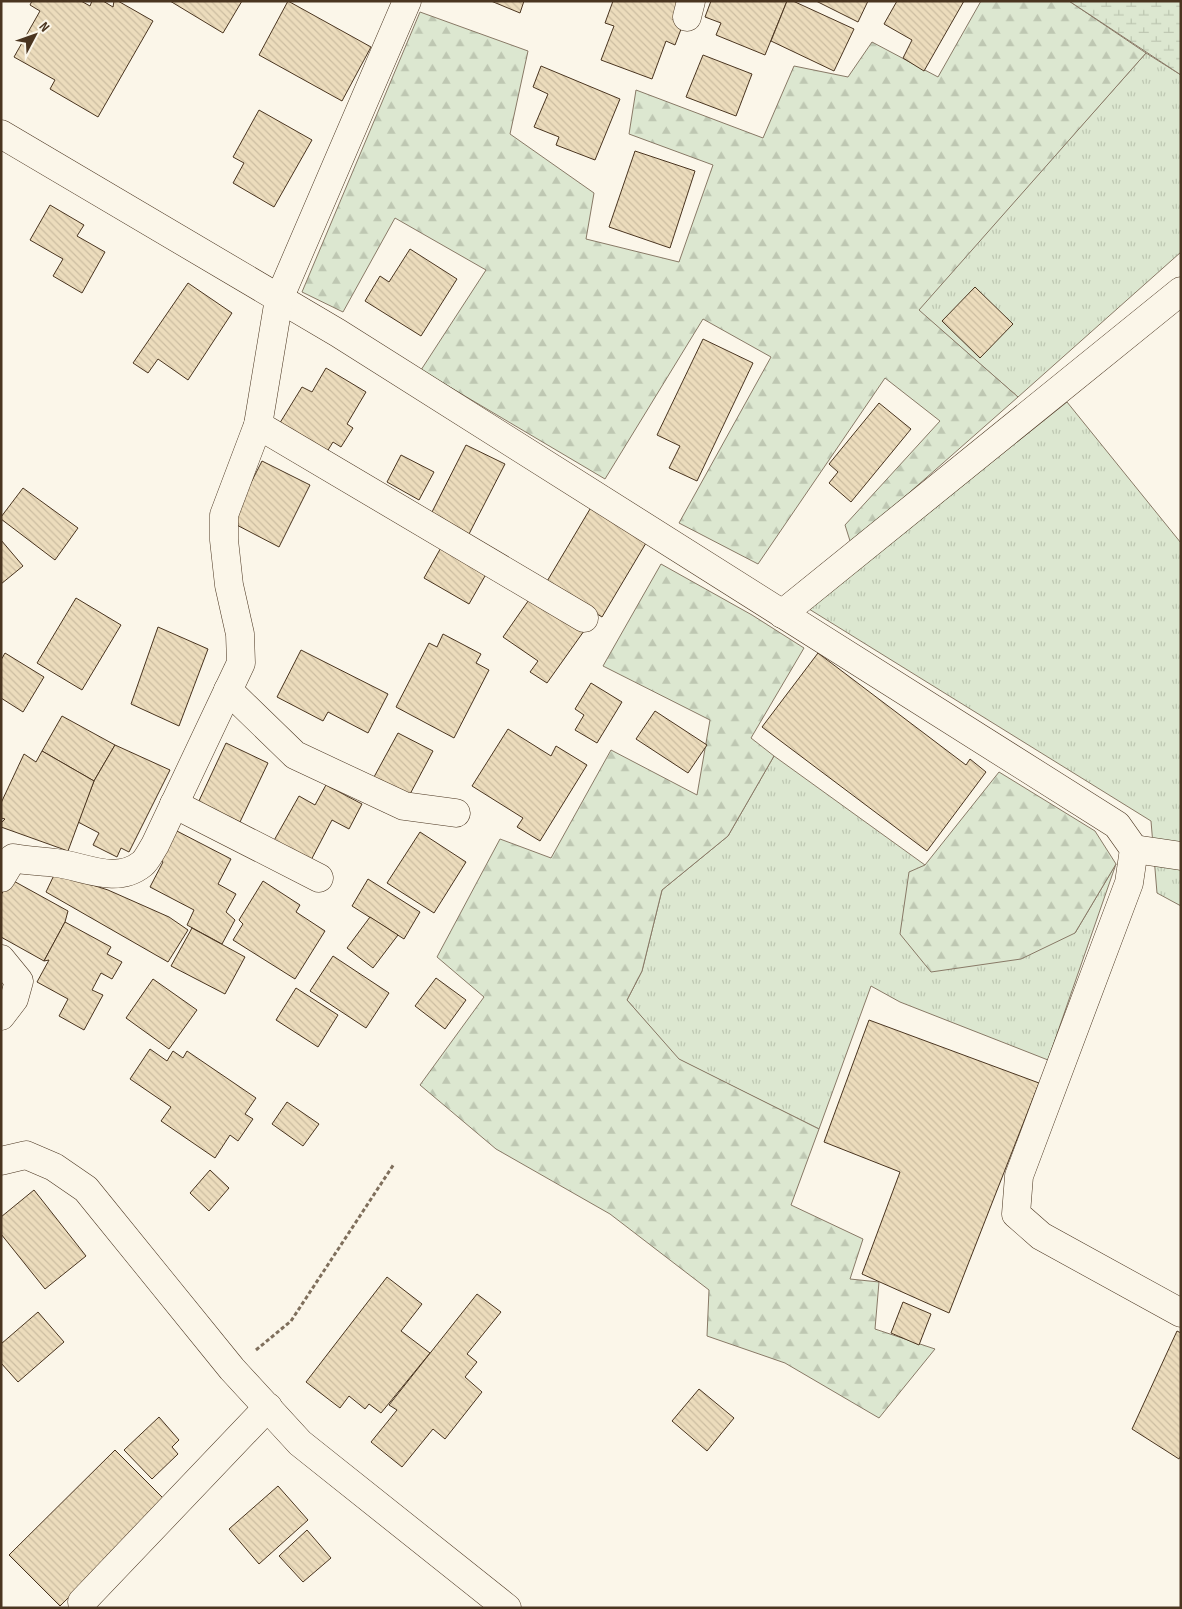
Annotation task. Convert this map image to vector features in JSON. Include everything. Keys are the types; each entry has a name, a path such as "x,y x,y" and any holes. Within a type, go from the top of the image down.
{"street":[{"path":"1,878 13,858 31,862 56,863 103,874 130,871 143,863 155,845 241,663 240,634 230,586 224,540 224,515 258,425 279,298 407,1"},
{"path":"1,134 338,333 1117,825 1134,849 1129,883 1019,1176 1016,1214 1042,1236 1181,1313"},
{"path":"782,614 1181,291"},
{"path":"258,425 584,618"},
{"path":"228,690 295,755 404,806 456,813"},
{"path":"174,804 319,878"},
{"path":"1134,849 1181,856"},
{"path":"1,959 19,981 14,999 1,1016"},
{"path":"1,1161 26,1155 54,1167 86,1190 232,1369 300,1442 507,1608"},
{"path":"82,1602 268,1407"}],"path":[{"path":"232,1369 291,1321 394,1164"}],"green space":[{"path":"981,1 1069,1 1146,53 919,310 1018,397 851,544 845,525 940,421 885,378 758,564 679,523 771,357 703,319 605,479 421,370 486,270 395,218 343,312 302,292 420,12 528,51 510,134 594,193 586,239 679,262 713,165 629,134 636,90 763,138 794,66 848,77 872,42 938,77"},
{"path":"1069,1 1181,1 1181,75"},
{"path":"1146,53 1181,75 1181,252 1018,397 918,310"},
{"path":"1067,402 1181,543 1181,906 1157,893 1151,821 809,609"},
{"path":"661,564 752,615 804,648 751,738 774,756 728,836 662,890 642,971 627,1000 679,1059 819,1129 791,1205 863,1239 850,1279 879,1282 875,1329 935,1349 879,1418 785,1363 707,1336 709,1290 610,1214 496,1149 420,1085 484,997 437,957 500,839 551,858 611,750 697,795 710,720 603,666"},
{"path":"774,756 925,865 1075,933 1116,864 1048,1060 900,1002 871,986 819,1129 678,1059 627,1000 642,971 662,890 728,836"},
{"path":"999,772 1095,831 1116,864 1075,933 1021,959 931,972 900,934 909,872 925,865"}],"building":[{"path":"32,1 81,1 90,6 92,1 103,1 113,7 114,1 118,1 153,21 98,117 50,89 55,80 14,57 40,11 30,5"},
{"path":"170,1 242,1 223,33"},
{"path":"288,1 371,47 342,101 259,55"},
{"path":"491,1 524,1 520,13"},
{"path":"613,1 673,1 679,3 673,20 683,24 675,45 666,41 652,79 601,60 614,26 605,23"},
{"path":"711,1 787,1 765,55 716,35 721,23 705,17"},
{"path":"787,1 793,1 854,29 834,71 771,41"},
{"path":"816,1 868,1 858,22"},
{"path":"897,1 964,1 924,71 903,58 912,40 884,24"},
{"path":"703,55 752,74 736,116 686,97"},
{"path":"541,66 620,99 595,160 556,145 559,137 534,127 548,94 533,87"},
{"path":"259,110 312,140 274,207 233,183 244,163 233,157"},
{"path":"635,151 695,171 670,248 609,227"},
{"path":"50,205 84,225 77,236 105,252 82,293 53,276 63,259 30,240"},
{"path":"410,249 457,279 421,336 365,301 380,276 389,282"},
{"path":"188,283 232,313 188,380 158,359 148,373 133,363"},
{"path":"975,287 1013,324 980,358 942,321"},
{"path":"703,339 753,363 697,481 669,468 680,446 657,435"},
{"path":"326,368 366,392 347,424 353,428 341,447 333,442 325,455 278,426 302,387 312,392"},
{"path":"879,403 911,429 851,502 829,483 838,472 829,464"},
{"path":"466,445 505,464 469,534 431,514"},
{"path":"401,455 434,472 419,500 387,482"},
{"path":"262,461 310,485 279,547 231,522"},
{"path":"23,488 78,528 55,560 1,519"},
{"path":"593,504 649,538 602,617 546,583"},
{"path":"1,540 23,566 1,584"},
{"path":"443,544 489,569 469,604 424,578"},
{"path":"533,594 584,631 547,683 530,672 538,661 503,637"},
{"path":"76,598 121,625 82,690 37,663"},
{"path":"158,627 208,649 179,726 131,704"},
{"path":"443,634 481,654 476,663 489,670 454,738 396,707 429,643 437,647"},
{"path":"301,650 388,694 368,733 328,712 323,721 277,697"},
{"path":"5,653 44,677 23,712 1,698 1,660"},
{"path":"818,653 966,765 970,759 986,772 927,851 762,727"},
{"path":"591,683 622,702 597,743 575,730 584,715 575,709"},
{"path":"655,711 707,745 688,773 636,739"},
{"path":"62,716 115,745 94,781 42,751"},
{"path":"508,729 551,756 556,746 587,765 540,841 517,827 523,818 472,786"},
{"path":"398,733 433,751 409,796 374,777"},
{"path":"226,743 268,763 240,822 198,803"},
{"path":"115,745 170,770 129,852 121,848 117,857 93,845 99,833 78,822 94,781"},
{"path":"42,751 94,781 68,851 1,827 1,823 5,819 1,818 1,803 24,754 36,762"},
{"path":"326,785 362,804 349,829 332,820 309,864 272,844 299,796 315,805"},
{"path":"173,829 231,859 218,884 236,894 226,912 235,920 222,944 187,925 194,910 150,887 163,862 158,859"},
{"path":"420,832 466,862 434,913 387,883"},
{"path":"55,873 108,890 169,917 188,930 168,962 46,892"},
{"path":"10,879 68,911 65,922 44,961 1,937 1,895"},
{"path":"368,879 420,912 404,939 352,906"},
{"path":"263,881 300,905 296,912 325,931 295,979 233,940 243,924 239,920"},
{"path":"370,917 398,935 373,968 347,948"},
{"path":"65,922 111,947 107,954 122,962 112,979 101,973 92,990 103,995 84,1030 59,1016 68,999 37,982 49,960 44,961"},
{"path":"192,928 245,957 225,994 171,966"},
{"path":"333,956 389,993 366,1028 310,991"},
{"path":"436,978 466,1000 445,1029 415,1006"},
{"path":"153,979 197,1010 169,1049 126,1018"},
{"path":"296,988 338,1015 318,1047 276,1020"},
{"path":"869,1020 1039,1083 949,1313 862,1274 900,1172 824,1142"},
{"path":"150,1049 167,1061 173,1051 183,1058 187,1051 256,1098 245,1114 253,1119 238,1141 230,1135 215,1158 161,1121 171,1107 130,1079"},
{"path":"287,1102 319,1124 303,1146 272,1124"},
{"path":"210,1170 229,1188 209,1211 190,1193"},
{"path":"34,1190 86,1256 45,1289 1,1234 1,1217"},
{"path":"387,1277 422,1304 401,1331 430,1353 381,1413 369,1404 365,1409 349,1396 340,1408 306,1382"},
{"path":"477,1294 501,1312 467,1354 477,1362 465,1377 482,1392 445,1439 433,1429 402,1467 371,1442 397,1410 389,1405"},
{"path":"903,1302 931,1314 919,1345 891,1333"},
{"path":"38,1312 64,1342 18,1382 1,1363 1,1344"},
{"path":"1177,1331 1181,1333 1181,1455 1179,1459 1132,1429"},
{"path":"699,1389 734,1418 707,1451 672,1421"},
{"path":"159,1417 179,1440 172,1447 178,1454 152,1479 124,1450"},
{"path":"115,1450 166,1501 60,1606 9,1555"},
{"path":"278,1486 308,1520 259,1564 229,1529"},
{"path":"307,1530 331,1558 303,1582 279,1556"}]}
